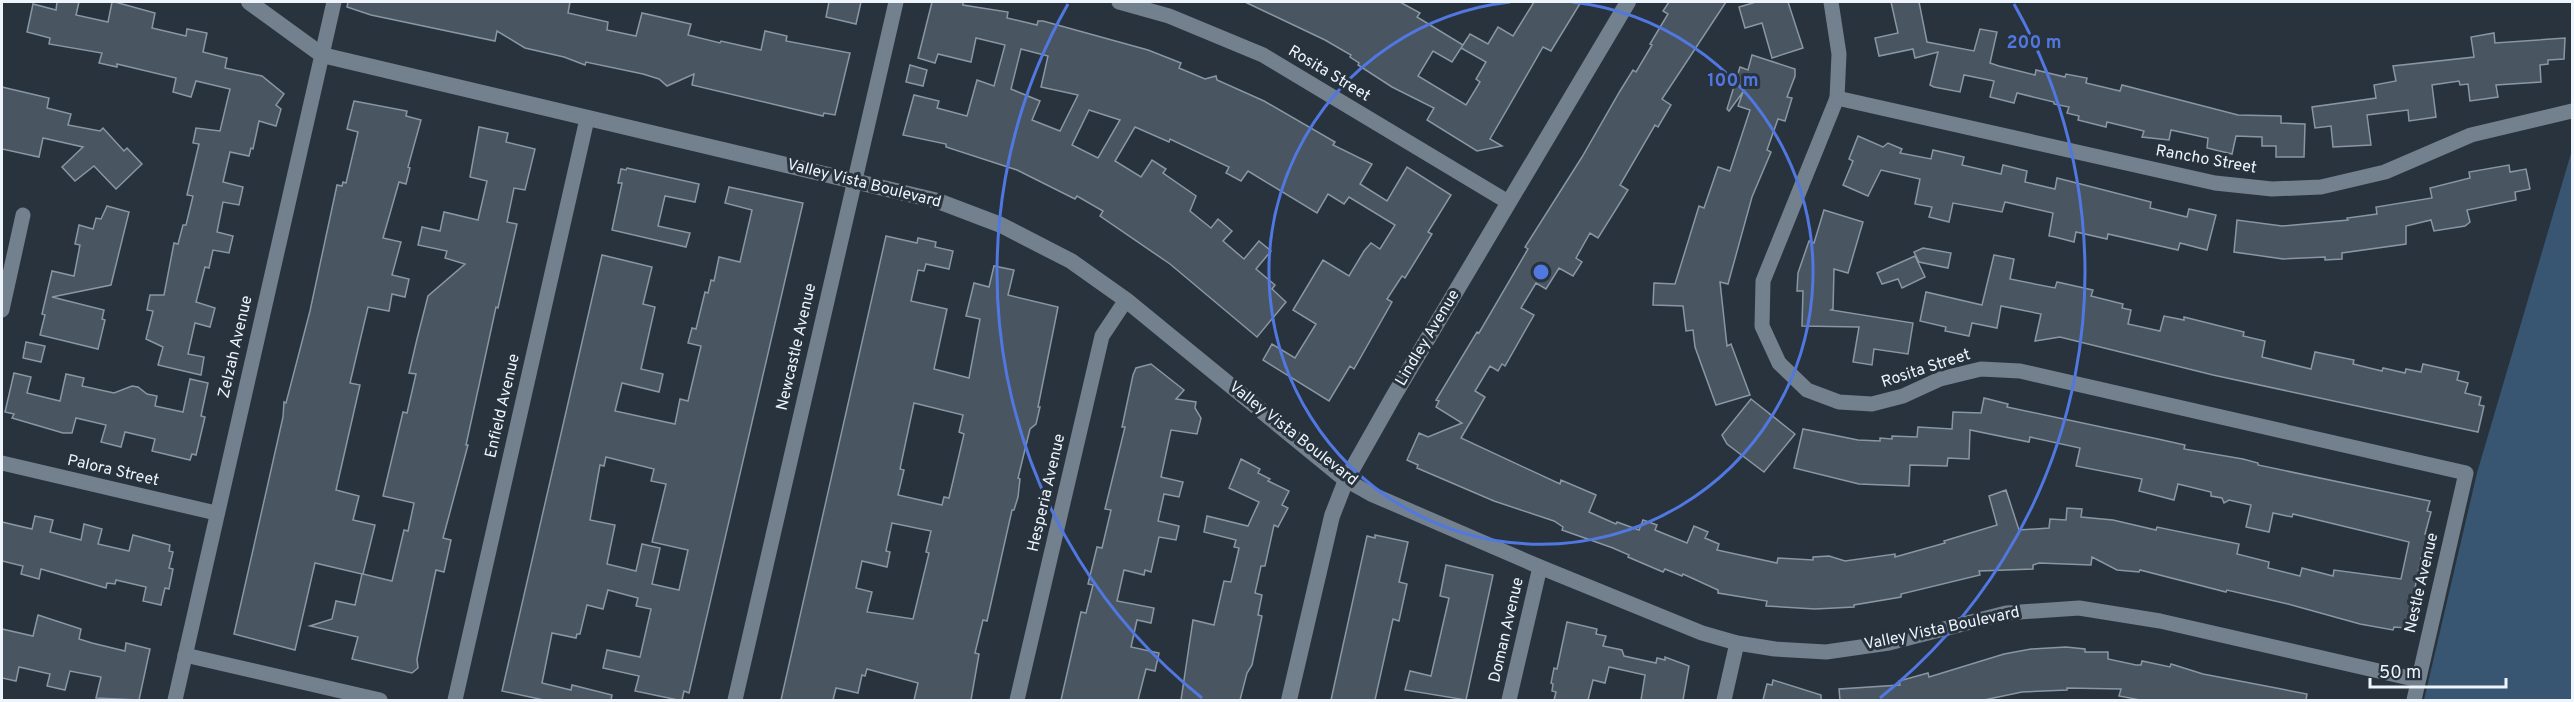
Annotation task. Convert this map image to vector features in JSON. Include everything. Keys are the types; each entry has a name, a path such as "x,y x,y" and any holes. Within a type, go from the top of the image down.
{"street":[{"name":"Valley Vista Boulevard","path":"249,2 322,55 938,201 1001,225 1071,261 1126,300 1346,480 1371,494 1540,567 1702,633 1737,643 1775,649 1826,652 1889,643 2006,613 2079,608 2160,621 2418,680"},
{"name":"Zelzah Avenue","path":"175,700 334,2"},
{"name":"Newcastle Avenue","path":"735,700 896,2"},
{"name":"Rosita Street","path":"1119,2 1169,16 1263,55 1508,202"},
{"name":"Lindley Avenue","path":"1289,700 1332,516 1346,480 1628,2"},
{"name":"Rosita Street","path":"1831,2 1839,54 1837,98 1763,281 1762,326 1779,363 1807,390 1839,402 1872,404 1903,396 1940,379 1981,369 2020,371 2466,473"},
{"name":"Rancho Street","path":"1837,98 2214,183 2272,189 2321,187 2385,172 2471,135 2569,113"},
{"name":"Enfield Avenue","path":"455,700 587,118"},
{"path":"2,310 23,215"},
{"name":"Hesperia Avenue","path":"1017,700 1102,336 1126,300"},
{"name":"Palora Street","path":"2,463 216,513"},
{"name":"Nestle Avenue","path":"2414,700 2466,473"},
{"name":"Doman Avenue","path":"1509,700 1540,567"},
{"path":"1724,700 1737,643"},
{"path":"185,655 380,700"}],"shaded area":[{"path":"2572,150 2572,700 2424,700 2477,473"}],"building":[{"path":"57,2 79,2 76,15 108,22 112,2 115,2 155,13 152,28 186,36 187,29 207,33 203,52 227,58 225,68 262,76 284,94 276,105 281,109 276,126 259,121 253,149 251,148 249,156 230,152 223,182 243,187 239,205 223,202 217,232 233,236 229,253 213,250 209,268 205,267 196,302 215,308 210,327 195,323 188,354 204,357 201,375 158,365 163,347 146,339 153,311 147,310 150,295 164,295 174,243 178,244 183,225 186,225 193,196 187,195 199,144 193,143 196,128 220,131 230,89 196,81 191,97 173,92 176,78 117,64 117,67 99,63 102,53 49,44 50,38 27,32 33,4 56,10"},
{"path":"348,2 570,2 568,13 608,22 607,30 636,36 642,13 691,24 688,35 720,43 721,41 761,50 765,31 787,36 786,41 850,53 835,115 824,113 823,116 692,85 694,74 667,86 659,79 643,74 586,62 585,65 564,57 525,48 497,31 495,41 371,15 347,7"},
{"path":"829,2 861,2 856,24 826,17"},
{"path":"932,2 963,2 963,5 1008,12 1007,18 1037,25 1038,21 1043,21 1148,50 1181,63 1179,68 1205,79 1216,76 1217,80 1264,101 1335,142 1333,145 1372,164 1360,184 1387,201 1407,167 1451,195 1428,232 1432,234 1405,278 1402,276 1387,299 1392,302 1354,369 1350,366 1329,401 1263,360 1272,344 1295,358 1316,324 1293,310 1323,260 1349,276 1371,243 1380,249 1395,225 1349,197 1344,204 1328,194 1317,213 1248,171 1241,181 1226,173 1229,167 1170,139 1169,142 1135,127 1115,161 1141,177 1152,160 1166,169 1163,173 1196,196 1190,211 1211,228 1218,219 1232,231 1223,241 1244,259 1259,241 1271,251 1256,269 1275,285 1272,289 1286,302 1257,337 1170,264 1100,216 1103,211 1077,196 1075,199 1017,170 946,147 946,144 903,135 914,95 939,101 937,108 967,116 977,80 994,86 1005,45 976,38 971,62 938,54 935,63 918,58","holes":["1021,49 1048,56 1041,87 1078,95 1060,131 1032,120 1040,101 1011,89","1089,110 1120,120 1098,158 1072,145"]},
{"path":"1245,2 1400,2 1420,13 1417,17 1463,45 1470,34 1488,44 1498,27 1513,36 1534,2 1581,2 1551,51 1543,47 1490,139 1502,146 1477,151 1427,120 1434,108 1392,87 1358,65 1359,63 1350,57 1351,55 1325,40","holes":["1461,48 1486,62 1476,79 1480,82 1466,105 1418,76 1433,51 1452,62"]},
{"path":"1669,2 1726,2 1662,99 1671,105 1658,127 1655,125 1620,185 1628,190 1598,238 1590,233 1576,258 1582,262 1573,276 1559,268 1546,289 1536,283 1521,308 1534,315 1505,366 1502,364 1498,371 1490,366 1475,391 1485,397 1461,438 1560,484 1561,480 1596,495 1589,512 1616,524 1617,522 1639,530 1643,520 1657,525 1655,530 1687,543 1694,526 1708,532 1705,538 1719,544 1717,550 1777,563 1778,558 1813,560 1813,557 1829,556 1845,561 1895,554 1895,557 1945,543 1944,541 1997,525 1989,496 2006,490 2019,530 2049,528 2050,519 2066,520 2067,508 2082,509 2081,517 2113,520 2156,530 2157,527 2239,544 2237,554 2269,562 2268,568 2300,576 2302,568 2333,576 2334,570 2401,579 2409,542 2293,514 2292,517 2273,513 2269,532 2246,527 2251,505 2229,500 2224,503 2222,498 2211,496 2211,492 2178,484 2174,500 2139,491 2142,479 2076,466 2080,448 2030,437 2029,442 1970,430 1969,459 1948,458 1947,466 1910,465 1909,486 1859,484 1794,468 1803,429 1858,440 1880,441 1880,438 1892,439 1892,436 1917,437 1918,427 1952,429 1953,412 1981,413 1984,398 2008,404 2007,407 2185,445 2184,449 2243,459 2258,463 2258,465 2430,501 2427,511 2431,512 2425,534 2431,535 2425,559 2421,558 2407,628 2394,627 2393,630 2360,624 2288,604 2227,590 2226,592 2140,570 2139,572 2117,570 2092,557 2091,565 2039,563 2033,565 2033,569 1979,571 1980,575 1901,594 1901,597 1854,605 1854,607 1815,609 1766,606 1767,601 1718,593 1718,590 1683,574 1682,576 1665,569 1663,572 1613,548 1562,530 1563,527 1554,521 1494,501 1417,468 1418,465 1407,460 1419,433 1428,437 1462,423 1436,407 1439,401 1436,400 1477,332 1479,333 1528,249 1525,247 1633,70 1636,72 1652,45 1650,44 1668,14 1663,11"},
{"path":"1756,2 1788,2 1803,48 1772,58 1762,23 1745,28 1739,7"},
{"path":"1891,2 1919,2 1927,42 1974,51 1980,29 1997,32 1990,63 1999,66 2035,75 2036,70 2065,77 2066,74 2087,78 2086,83 2120,91 2122,85 2238,115 2281,116 2281,123 2305,124 2304,157 2276,157 2276,146 2262,146 2262,137 2236,136 2232,154 2207,148 2208,138 2171,130 2169,140 2142,137 2144,131 2107,122 2106,127 2078,120 2079,116 2067,113 2069,107 2054,104 2054,102 2017,93 2014,103 1990,97 1994,81 1964,75 1960,92 1934,87 1930,85 1938,52 1915,58 1913,49 1879,56 1875,38 1898,33"},
{"path":"2494,33 2495,43 2565,38 2564,59 2548,60 2548,64 2540,65 2541,82 2496,85 2498,97 2470,101 2468,84 2460,85 2459,81 2432,85 2436,117 2409,121 2408,110 2367,115 2371,145 2333,147 2331,126 2315,128 2312,107 2376,98 2374,85 2396,81 2393,66 2474,57 2471,37"},
{"path":"1752,55 1795,69 1795,76 1787,97 1792,98 1785,121 1778,119 1767,150 1771,152 1752,197 1728,284 1720,282 1727,346 1731,344 1750,395 1716,405 1695,347 1693,330 1686,331 1683,306 1653,305 1654,283 1675,284 1699,206 1704,208 1718,167 1730,171 1750,110 1738,106 1743,92 1729,111 1727,109 1740,67 1748,70"},
{"path":"910,65 927,70 923,86 906,82"},
{"path":"2,87 49,98 47,108 71,114 68,125 100,131 103,128 124,151 127,148 142,164 116,189 94,166 75,181 62,167 83,147 43,138 39,157 2,149"},
{"path":"354,101 407,111 406,116 421,120 408,167 410,168 406,184 399,182 383,238 401,242 392,275 409,279 405,297 392,294 389,311 368,307 350,383 360,385 336,490 359,496 353,520 375,525 363,574 392,581 404,530 408,531 414,503 383,496 403,412 407,413 416,374 409,373 428,296 465,264 445,258 447,251 418,245 422,227 440,231 444,212 478,220 487,181 470,177 479,127 508,133 506,142 535,149 525,190 514,188 507,222 517,224 498,308 496,307 466,445 468,445 443,538 451,540 444,572 436,570 417,659 418,668 412,673 352,659 358,637 310,626 332,619 336,601 355,605 362,574 315,563 295,650 234,634 283,417 284,402 286,403 310,311 337,185 342,186 343,182 346,183 358,132 347,129"},
{"path":"1858,136 1883,147 1888,143 1902,149 1900,153 1931,159 1933,150 1964,157 1962,165 2001,174 2003,165 2027,171 2025,182 2055,189 2057,178 2151,202 2150,208 2187,217 2189,209 2216,215 2207,250 2180,243 2178,250 2108,234 2107,239 2076,232 2074,242 2049,236 2053,213 2005,202 2002,212 1953,203 1949,222 1929,217 1932,207 1915,204 1920,179 1881,170 1868,196 1843,185 1853,161 1849,159"},
{"path":"2509,165 2510,172 2526,169 2530,189 2515,192 2516,200 2467,210 2470,222 2465,226 2434,231 2431,220 2406,226 2406,244 2342,253 2342,259 2325,260 2325,257 2283,259 2234,252 2237,220 2282,226 2348,220 2347,218 2377,214 2376,207 2432,198 2430,188 2470,178 2469,172"},
{"path":"627,168 699,184 695,202 665,196 658,226 690,233 686,247 612,230 622,183 618,183 621,169 626,170"},
{"path":"729,187 803,203 689,693 684,691 682,700 678,700 635,691 639,676 603,668 607,650 640,657 651,609 636,606 638,598 608,590 603,609 587,605 580,634 577,634 576,638 552,633 542,683 571,690 572,685 612,695 611,700 544,700 502,691 602,255 652,267 643,304 655,307 641,369 663,374 659,392 622,383 615,411 675,424 680,399 688,401 701,346 688,343 692,328 696,329 705,292 708,293 711,280 714,281 719,257 740,262 752,210 725,203","holes":["606,457 654,469 651,481 666,484 652,542 688,550 679,590 652,584 660,548 642,544 636,571 607,564 615,525 590,520 600,465 604,466"]},
{"path":"107,206 129,212 111,285 52,297 104,310 102,319 105,320 98,349 40,335 45,315 42,314 52,271 74,276 80,245 75,244 79,225 93,229 96,218 101,219"},
{"path":"1824,210 1863,222 1848,273 1834,269 1833,309 1831,310 1913,323 1908,354 1874,349 1872,365 1853,362 1859,327 1802,326 1803,291 1797,291 1798,273 1809,241 1814,243"},
{"path":"886,236 917,243 918,238 936,242 935,247 953,251 949,269 926,264 924,271 918,270 911,301 947,309 934,369 969,378 980,319 966,316 974,283 989,287 994,266 1014,270 1008,295 1058,307 1036,424 1030,429 1018,478 1020,479 1018,497 1014,510 1012,510 987,621 983,620 975,653 979,654 971,700 914,700 918,683 867,669 865,676 862,675 858,693 836,688 833,700 781,700","holes":["914,403 963,415 959,432 964,434 949,498 944,497 942,505 898,495 904,470 900,469","892,523 931,531 926,552 929,553 913,619 867,612 872,592 856,588 862,561 887,567 890,552 886,551"]},
{"path":"1923,248 1951,253 1948,268 1919,262 1914,252"},
{"path":"1994,255 2014,259 2010,279 2055,288 2057,282 2093,290 2091,296 2123,304 2122,308 2131,310 2128,324 2160,331 2164,316 2184,320 2184,317 2244,332 2243,336 2265,341 2262,357 2311,369 2315,352 2354,360 2353,364 2382,371 2383,368 2405,373 2406,369 2421,372 2423,364 2459,372 2457,380 2468,383 2465,393 2481,397 2479,405 2484,406 2478,432 2213,375 2060,337 2035,341 2041,314 2001,306 1997,328 1972,323 1969,336 1945,331 1946,327 1920,321 1926,292 1982,305"},
{"path":"1915,256 1925,277 1902,288 1898,279 1882,284 1877,273"},
{"path":"26,342 45,346 41,362 23,358"},
{"path":"1151,364 1184,390 1176,399 1196,402 1195,408 1201,418 1197,434 1171,430 1161,477 1183,482 1179,497 1164,494 1158,521 1179,526 1176,540 1159,537 1151,572 1145,570 1144,575 1124,570 1117,601 1154,608 1151,623 1137,620 1131,647 1159,653 1155,671 1146,669 1138,700 1061,700 1081,612 1086,613 1093,585 1088,584 1097,547 1102,548 1111,510 1105,509 1125,427 1122,427 1133,375 1136,368"},
{"path":"14,373 31,377 27,393 60,401 66,374 84,378 82,386 114,393 132,386 138,387 147,394 157,396 155,406 183,412 190,379 208,383 201,416 205,417 196,455 192,454 190,460 152,451 155,439 125,432 121,447 101,442 106,425 76,418 72,433 63,433 12,418 14,414 5,412"},
{"path":"1751,399 1795,434 1764,472 1727,444 1722,435"},
{"path":"1241,459 1260,469 1258,473 1270,479 1268,481 1289,491 1282,505 1288,508 1278,527 1274,525 1265,566 1261,566 1255,593 1262,595 1258,615 1262,616 1252,665 1247,673 1240,700 1181,700 1193,620 1214,625 1224,581 1231,582 1239,548 1234,547 1236,540 1204,532 1207,516 1248,526 1259,502 1229,488"},
{"path":"35,516 53,520 50,532 81,540 84,524 102,529 98,544 129,551 133,535 170,545 169,551 173,552 169,568 173,569 169,589 165,588 161,605 143,601 146,587 116,580 115,584 107,583 106,588 41,569 39,579 21,574 23,566 2,561 2,522 32,529"},
{"path":"1375,535 1408,542 1399,582 1407,584 1399,621 1393,619 1375,700 1331,700 1367,536 1375,538"},
{"path":"1446,565 1493,575 1466,700 1405,690 1410,671 1431,676 1449,598 1440,596"},
{"path":"38,615 81,629 79,639 92,643 125,651 126,643 150,649 139,700 96,698 101,677 70,671 65,690 47,686 50,674 19,667 16,681 2,678 2,629 33,636"},
{"path":"1567,622 1597,629 1596,634 1606,636 1603,646 1622,650 1624,656 1656,663 1657,658 1665,660 1665,657 1689,666 1683,700 1641,700 1645,675 1609,667 1605,683 1593,680 1588,700 1554,700 1556,692 1552,691 1553,684 1551,683 1554,668 1557,669"},
{"path":"2066,647 2085,649 2085,652 2108,652 2108,659 2136,665 2141,665 2142,661 2170,667 2171,664 2203,674 2307,694 2306,700 2140,700 2119,696 2121,689 2067,688 2067,690 2022,692 1984,700 1840,700 1839,689 1900,685 1899,681 1928,673 1929,677 2004,654 2031,649"},
{"path":"1773,680 1821,695 1821,700 1763,700 1767,684 1772,685"}]}
